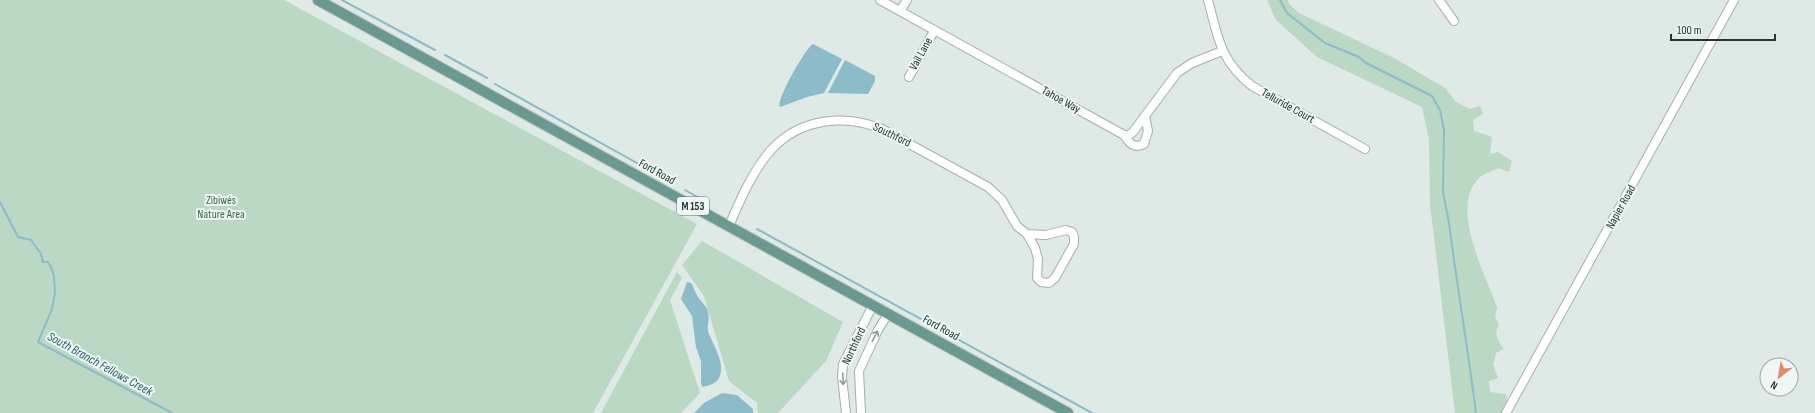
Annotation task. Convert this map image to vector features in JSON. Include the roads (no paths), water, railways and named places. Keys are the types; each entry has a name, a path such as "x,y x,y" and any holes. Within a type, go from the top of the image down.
{"main road":[{"name":"Ford Road","path":"318,0 1068,413"}],"street":[{"name":"Tahoe Way","path":"880,0 1124,135 1134,146 1139,147 1144,144 1148,131 1145,116"},
{"path":"900,11 907,0"},
{"name":"Telluride Court","path":"1208,0 1222,51 1239,76 1252,86 1365,149"},
{"path":"1439,0 1454,22"},
{"name":"Napier Road","path":"1506,413 1734,0"},
{"name":"Vail Lane","path":"909,77 934,31"},
{"path":"1124,135 1129,135 1133,132 1177,73 1192,63 1222,51"},
{"name":"Southford","path":"729,226 751,182 773,148 793,133 808,125 843,120 867,123 882,129 988,187 1002,200 1017,226 1027,234 1038,253 1037,278 1041,282 1049,283 1055,278 1074,244 1072,232 1066,230 1046,235 1027,234"},
{"name":"Northford","path":"846,413 843,364 873,305"},
{"name":"Northford","path":"861,413 859,371 878,330 888,314"}],"water":[{"path":"813,44 842,59 824,93 807,97 780,107 782,95 792,75 804,55"},
{"path":"845,60 875,76 875,81 868,94 828,93"},
{"path":"687,282 691,283 707,310 709,317 708,331 720,362 721,369 717,381 703,387 701,384 701,361 696,347 692,316 681,299"},
{"path":"722,393 737,395 753,409 753,413 694,413 704,403"}],"waterway":[{"path":"342,0 435,50"},
{"path":"1280,0 1287,13 1325,43 1359,57 1366,63 1432,96 1440,110 1444,130 1443,192 1449,223 1476,413"},
{"path":"445,55 487,78"},
{"path":"495,84 671,182"},
{"path":"685,190 708,203"},
{"name":"South Branch Fellows Creek","path":"0,202 18,237 31,240 41,254 43,262 48,262 54,276 55,293 52,309 38,342 172,413"},
{"path":"757,229 1092,413"}],"park label":[{"name":"Zibiwés Nature Area","path":"221,207"}]}
